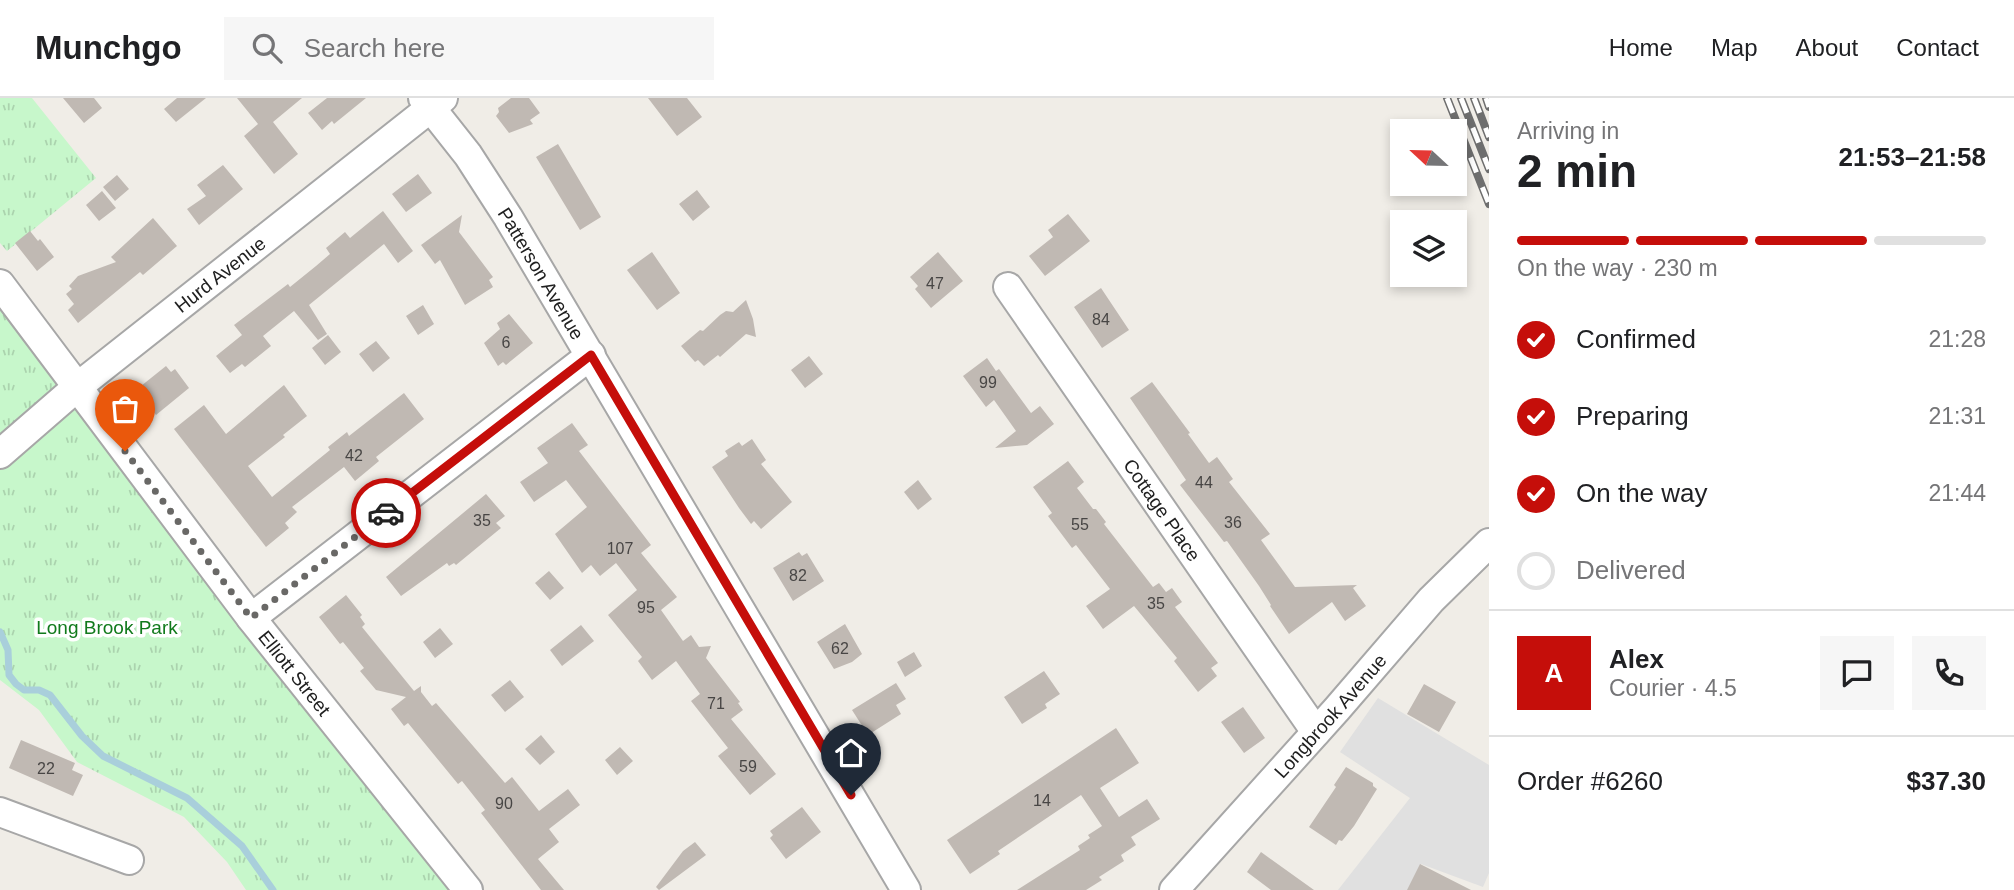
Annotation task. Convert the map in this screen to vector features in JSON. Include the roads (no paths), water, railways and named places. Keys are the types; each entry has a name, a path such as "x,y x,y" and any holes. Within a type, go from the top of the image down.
{"street":[{"name":"Patterson Avenue","path":"433,101 502,206 906,890"},
{"name":"Hurd Avenue","path":"0,454 76,387 433,101"},
{"name":"Elliott Street","path":"0,284 251,618 468,890"},
{"name":"Cottage Place","path":"1008,287 1316,732"},
{"path":"251,618 591,355"},
{"name":"Longbrook Avenue","path":"1174,890 1431,600 1489,543"},
{"path":"0,812 129,860"}],"waterway":[{"path":"0,632 8,650 9,675 16,684 24,690 39,690 50,695 82,736 103,756 187,798 242,846 273,890"}],"railway":[{"path":"1447,98 1489,204"},
{"path":"1461,98 1489,169"},
{"path":"1474,98 1489,137"},
{"path":"1486,98 1489,107"}],"park label":[{"name":"Long Brook Park","path":"107,627"}]}
